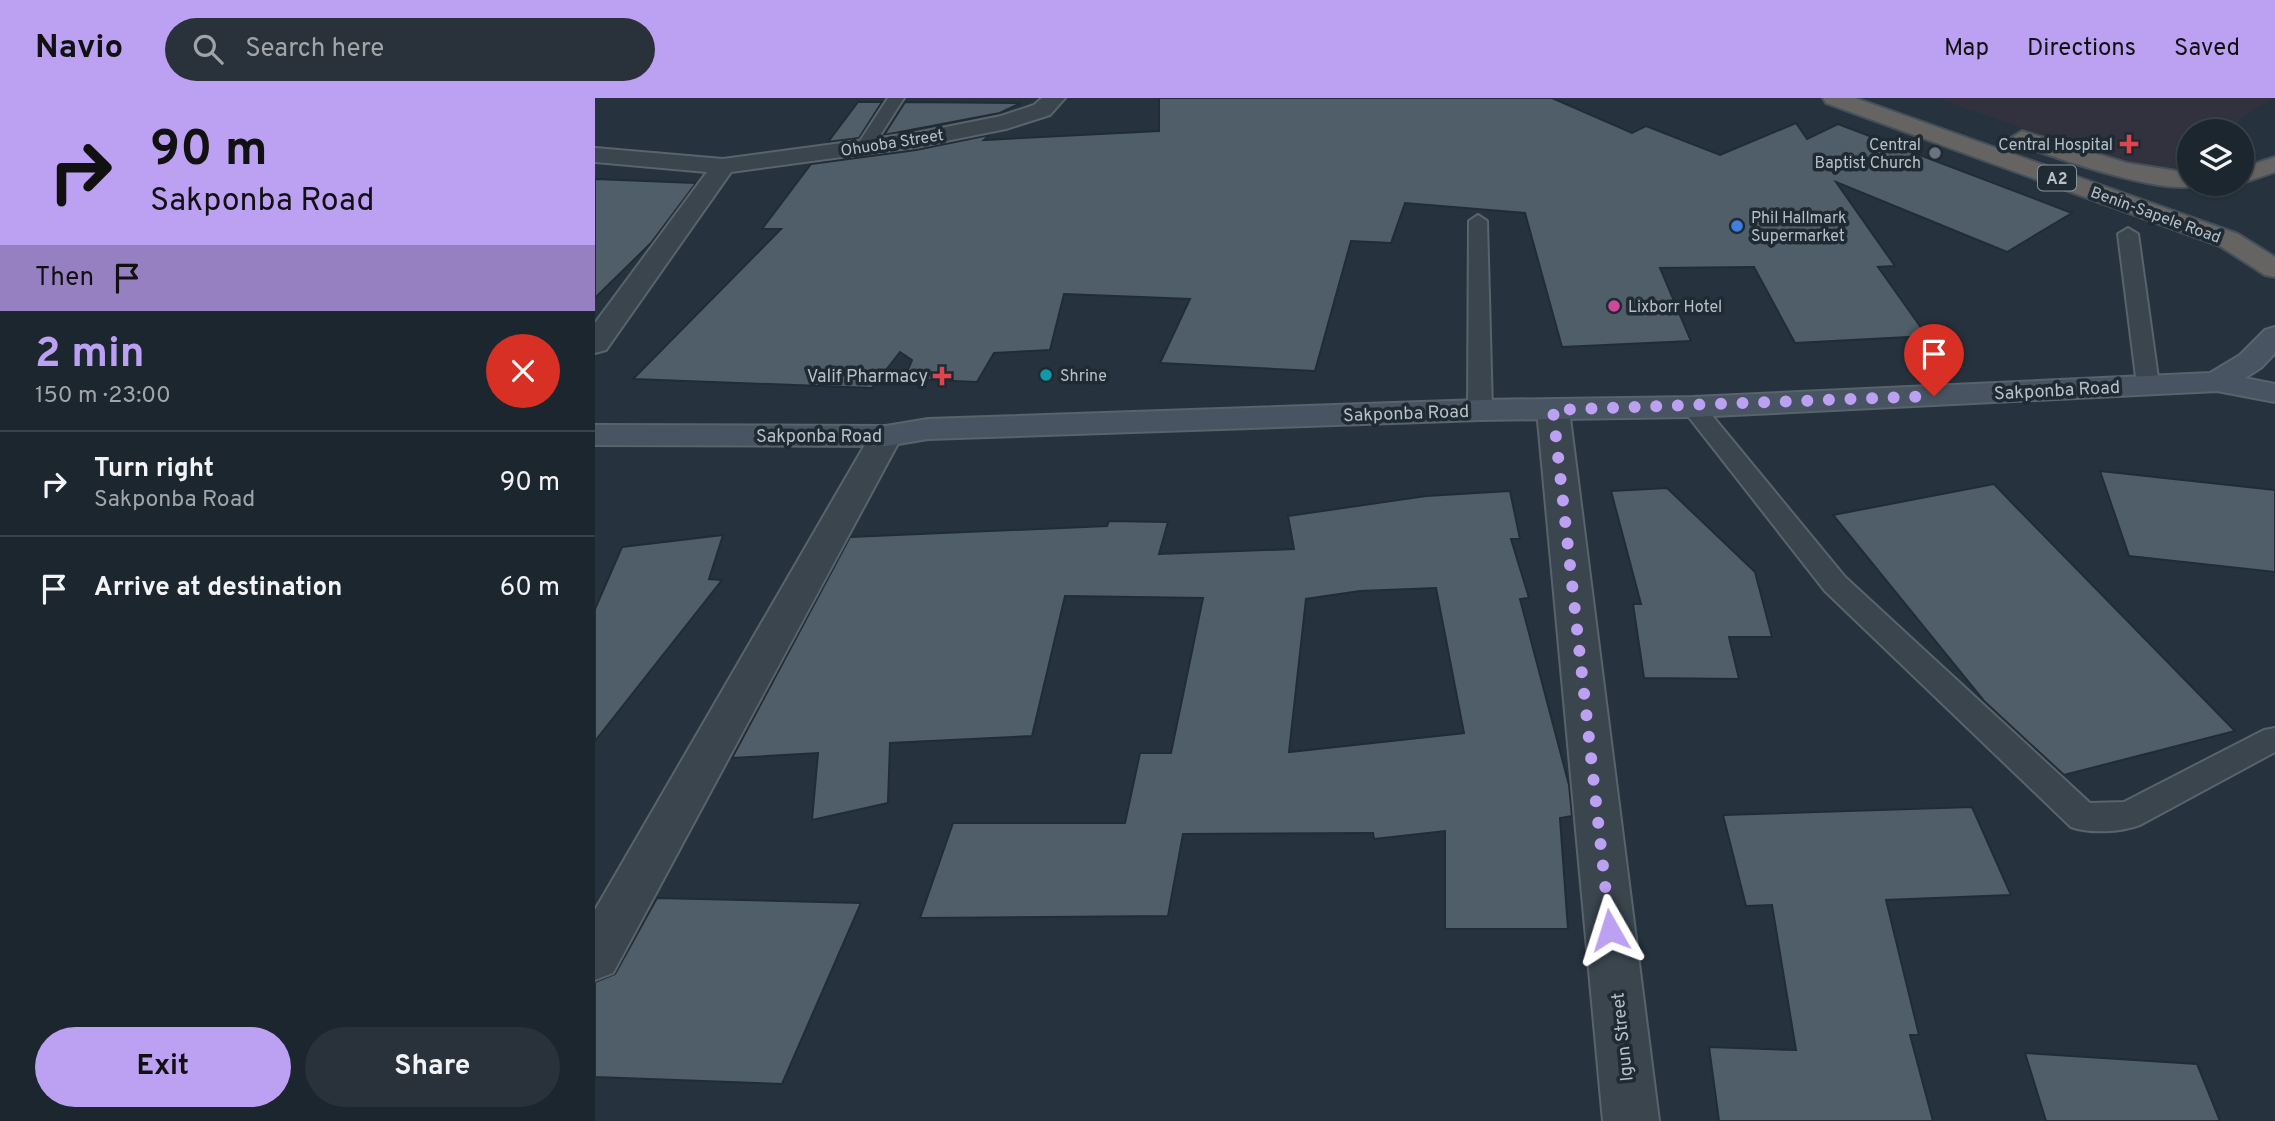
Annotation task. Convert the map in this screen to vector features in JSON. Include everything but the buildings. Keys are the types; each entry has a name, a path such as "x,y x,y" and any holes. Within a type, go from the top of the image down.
{"highway":[{"name":"Benin-Sapele Road","path":"1834,98 2228,240 2275,269"},
{"name":"Benin-Sapele Road","path":"2006,132 2107,167 2177,179"},
{"path":"2254,172 2275,164"}],"main road":[{"name":"Sakponba Road","path":"2217,382 2251,361 2275,336"},
{"name":"Sakponba Road","path":"595,435 886,436 928,429 1480,410 1693,407 2217,382 2275,393"}],"street":[{"name":"Ohuoba Street","path":"595,155 723,166 865,147 1006,122 1042,110 1054,98"},
{"path":"595,344 723,166"},
{"name":"Igun Street","path":"1553,410 1631,1121"},
{"path":"595,957 886,436"}],"lane":[{"path":"865,147 896,98"},
{"path":"1478,221 1480,410"},
{"path":"2128,234 2148,385"},
{"path":"1693,407 1835,584 2083,817 2128,815 2264,742 2275,740"}],"shaded area":[{"name":"Central Hospital","path":"1937,98 2275,98 2255,108 2242,119 2177,119 2177,172 2172,176 2104,157"}],"place":[{"name":"Central Hospital","path":"2129,144"},
{"name":"Central Baptist Church","path":"1935,153"},
{"name":"Phil Hallmark Supermarket","path":"1737,226"},
{"name":"Lixborr Hotel","path":"1614,306"},
{"name":"Shrine","path":"1046,375"},
{"name":"Valif Pharmacy","path":"942,376"}],"route":[{"path":"1610,930 1553,410 1693,407 1934,396"}]}
